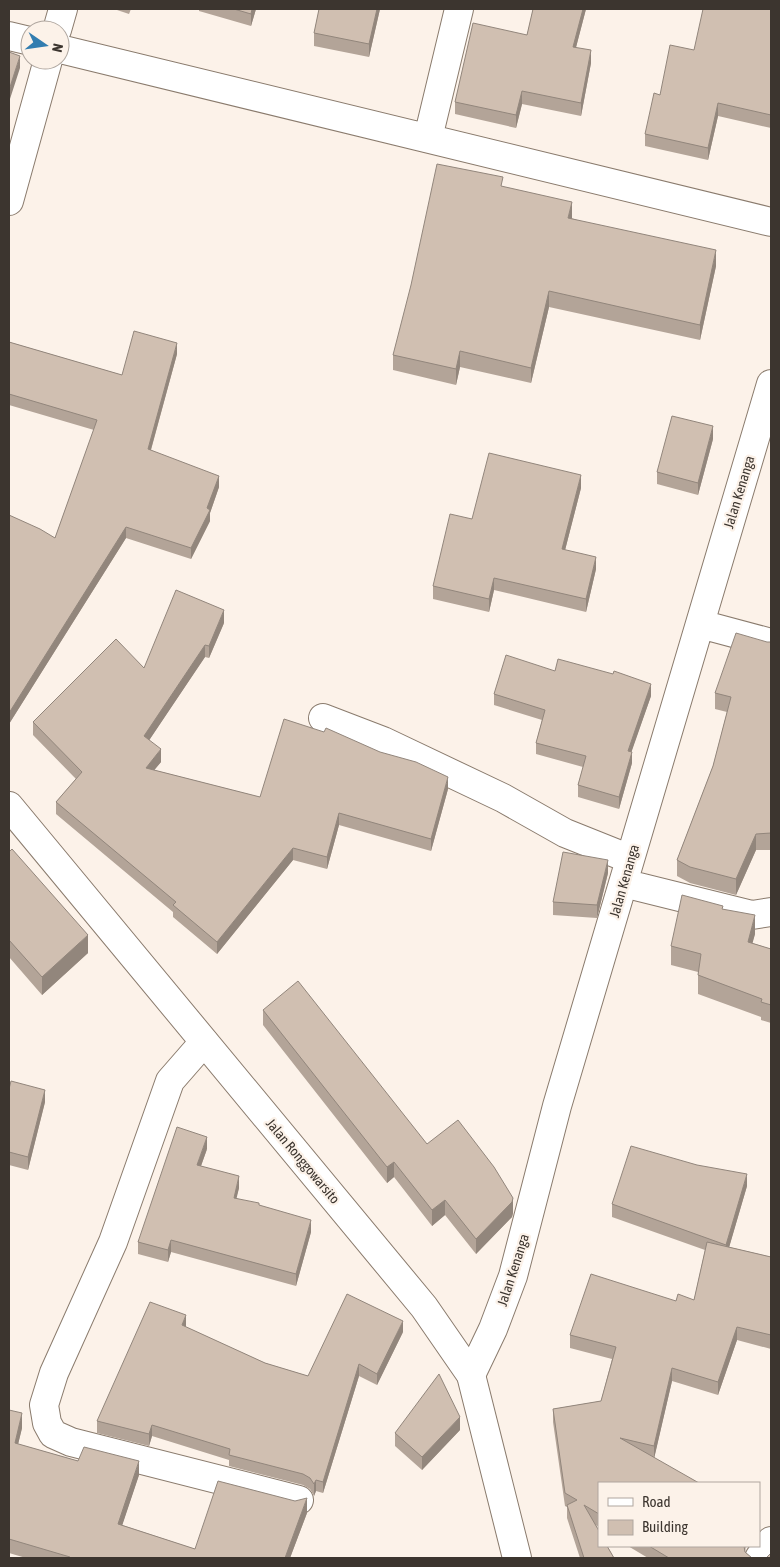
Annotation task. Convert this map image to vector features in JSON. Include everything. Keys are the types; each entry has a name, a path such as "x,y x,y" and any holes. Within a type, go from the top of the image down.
{"street":[{"path":"428,138 459,9"},
{"path":"70,51 771,222"},
{"path":"9,201 45,70"},
{"name":"Jalan Kenanga","path":"471,1375 493,1329 513,1276 557,1106 771,384"},
{"path":"700,624 771,643"},
{"path":"323,718 383,741 503,798 627,871 752,915 771,912"},
{"name":"Jalan Ronggowarsito","path":"9,806 424,1307 471,1375 517,1558"},
{"path":"204,1042 170,1081 113,1242 54,1373 44,1405 47,1423 53,1434 70,1442 299,1500"},
{"path":"759,1558 771,1541"}],"building":[{"path":"234,9 252,9 251,14"},
{"path":"319,9 377,9 369,44 314,33"},
{"path":"533,9 583,9 573,47 591,50 581,103 522,91 516,115 455,102 473,23 527,35"},
{"path":"703,9 771,9 771,115 718,103 708,148 645,134 654,93 660,95 670,45 694,50"},
{"path":"9,52 20,56 9,90"},
{"path":"437,164 503,177 501,186 572,202 568,218 716,250 700,325 549,291 531,368 460,351 456,369 393,355 411,285"},
{"path":"134,331 177,343 148,449 219,476 207,508 210,510 191,548 126,527 9,713 9,515 55,538 97,420 9,394 9,342 122,375"},
{"path":"672,416 713,426 698,483 657,472"},
{"path":"489,453 581,475 562,549 596,557 586,599 494,578 489,599 433,586 450,514 472,519"},
{"path":"176,590 224,610 209,646 205,645 144,736 161,749 146,768 260,797 284,719 324,732 326,728 380,752 416,762 448,777 431,839 339,813 327,857 293,848 217,942 173,905 176,902 56,802 82,772 33,722 116,639 144,668"},
{"path":"736,633 771,642 771,833 756,834 736,879 690,867 677,860 713,766 731,697 715,693"},
{"path":"506,655 555,671 558,659 613,674 614,671 651,684 628,751 632,752 619,797 578,785 586,756 536,743 545,710 494,694"},
{"path":"12,849 88,935 42,977 9,940 9,852"},
{"path":"563,852 608,860 597,905 553,902"},
{"path":"682,895 723,906 722,909 755,915 748,942 771,949 771,1005 761,1002 762,999 698,975 701,954 671,946"},
{"path":"298,981 427,1144 458,1120 494,1167 513,1198 512,1202 476,1239 445,1200 432,1210 394,1162 387,1167 263,1010"},
{"path":"11,1081 45,1090 28,1157 9,1152 9,1089"},
{"path":"177,1127 207,1137 197,1165 239,1176 234,1198 259,1203 259,1205 311,1220 296,1274 171,1240 168,1250 138,1242"},
{"path":"631,1146 697,1165 747,1174 726,1245 612,1204"},
{"path":"707,1242 771,1257 771,1335 737,1327 718,1382 672,1368 654,1446 620,1438 697,1482 598,1482 598,1513 584,1505 598,1529 598,1547 608,1547 614,1558 584,1558 567,1505 577,1500 565,1493 553,1409 601,1401 616,1347 570,1335 591,1274 676,1301 678,1294 694,1300"},
{"path":"347,1294 403,1321 377,1374 359,1364 323,1482 316,1480 314,1484 310,1478 303,1474 229,1455 230,1449 152,1425 149,1434 97,1421 150,1302 186,1315 182,1325 265,1363 308,1376"},
{"path":"439,1374 460,1417 422,1457 395,1433"},
{"path":"9,1410 22,1413 15,1443 78,1461 84,1447 139,1461 118,1524 195,1549 218,1481 295,1501 307,1498 285,1558 70,1558 9,1539"},
{"path":"651,1547 744,1547 745,1552 752,1558 669,1558"}]}
